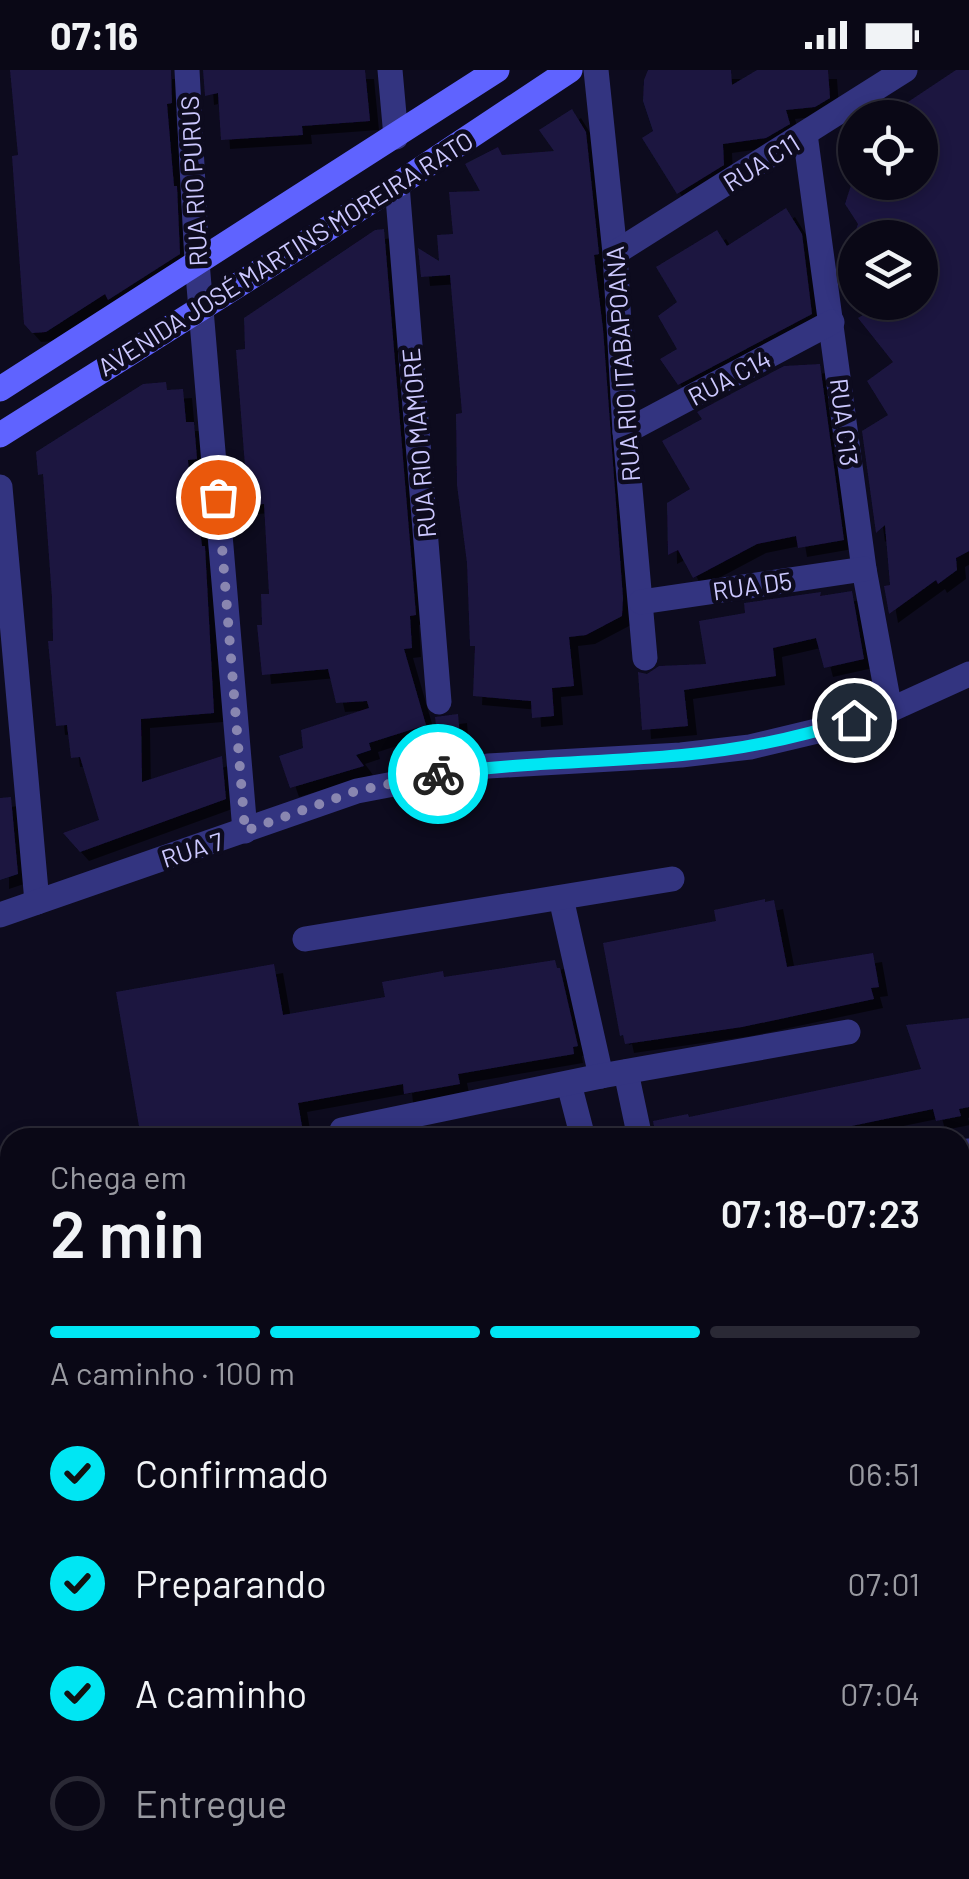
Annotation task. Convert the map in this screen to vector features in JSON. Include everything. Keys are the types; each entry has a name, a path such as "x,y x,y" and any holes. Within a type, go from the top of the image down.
{"street":[{"name":"RUA RIO PURUS","path":"187,70 197,262 245,831"},
{"path":"390,70 396,137"},
{"name":"AVENIDA JOSÉ MARTINS MOREIRA RATO","path":"0,388 497,70"},
{"name":"AVENIDA JOSÉ MARTINS MOREIRA RATO","path":"0,436 570,70"},
{"name":"RUA RIO ITABAPOANA","path":"596,70 615,253 625,432 645,658"},
{"name":"RUA C11","path":"615,253 906,70"},
{"name":"RUA C13","path":"805,134 864,569 890,710"},
{"name":"RUA RIO MAMORE","path":"397,184 439,702"},
{"name":"RUA C14","path":"625,432 832,322"},
{"path":"0,487 37,902"},
{"name":"RUA D5","path":"641,602 864,569"},
{"name":"RUA 7","path":"0,915 356,791 488,766 680,756 750,747 890,710 969,674"},
{"path":"305,939 672,879"},
{"path":"561,898 614,1074 636,1128"},
{"path":"352,1128 614,1074 848,1032"},
{"path":"569,1084 580,1128"}],"building":[{"path":"10,70 171,70 172,103 167,104 180,254 108,300 105,294 46,332 32,333 24,324 12,156 18,155"},
{"path":"203,70 365,70 370,121 302,126 303,135 221,140 218,93 205,96"},
{"path":"648,70 731,70 732,85 757,70 828,70 830,98 815,107 786,110 790,124 766,138 723,144 724,165 677,194 642,138 653,131 643,101"},
{"path":"956,70 969,70 969,551 956,558 957,570 938,584 936,580 889,614 884,586 890,585 885,525 876,533 862,431 888,415 867,381 893,362 860,320 938,320 938,220 855,220 845,204 846,200 938,200 938,100 911,100"},
{"path":"572,109 586,132 599,254 594,255 603,329 622,616 586,635 569,637 574,686 552,688 554,716 532,718 531,701 473,696 475,646 470,646 467,563 457,485 456,414 462,413 450,275 421,277 418,248 439,261 437,235 453,234 449,192 480,191 465,164 498,147 502,155 554,151 539,130"},
{"path":"786,208 802,234 812,314 678,385 660,359 677,349 658,316 677,302 656,267 717,230 727,246"},
{"path":"384,229 416,615 410,616 412,648 404,649 426,725 369,743 371,750 356,755 364,766 290,788 279,756 303,748 301,730 369,708 367,701 336,703 328,669 262,675 257,625 262,625 261,594 269,594 264,504 248,505 236,350 245,349 244,318 375,230"},
{"path":"820,364 844,540 798,548 796,536 757,544 693,578 678,550 668,555 667,503 690,489 662,441 702,419 697,412 784,366"},
{"path":"166,382 167,390 183,389 186,422 194,422 197,459 188,460 191,505 197,505 205,546 214,713 141,719 142,782 222,756 226,799 80,852 63,833 99,820 80,757 71,758 67,725 56,726 48,641 53,641 52,598 43,474 38,475 36,452 143,384"},
{"path":"852,591 864,659 824,668 816,638 773,648 776,676 684,690 688,726 642,730 638,672 647,674 659,666 706,664 699,621 745,613 744,603"},
{"path":"458,714 460,737 438,740 435,717"},
{"path":"11,797 18,874 0,880 0,798"},
{"path":"774,900 787,967 873,953 879,987 871,988 874,999 742,1027 625,1044 623,1035 620,1036 603,943 716,921 714,910"},
{"path":"555,960 578,1046 573,1047 574,1054 458,1074 460,1084 404,1094 403,1084 298,1103 302,1128 139,1128 116,992 274,964 283,1015 385,997 382,982 443,971 444,977"},
{"path":"969,1018 969,1107 959,1109 961,1116 936,1121 933,1109 842,1128 654,1128 653,1121 921,1069 906,1025"}],"way so far":[{"path":"218,497 245,831 356,791 438,774"}],"route":[{"path":"438,774 488,766 680,756 750,747 854,720"}]}
